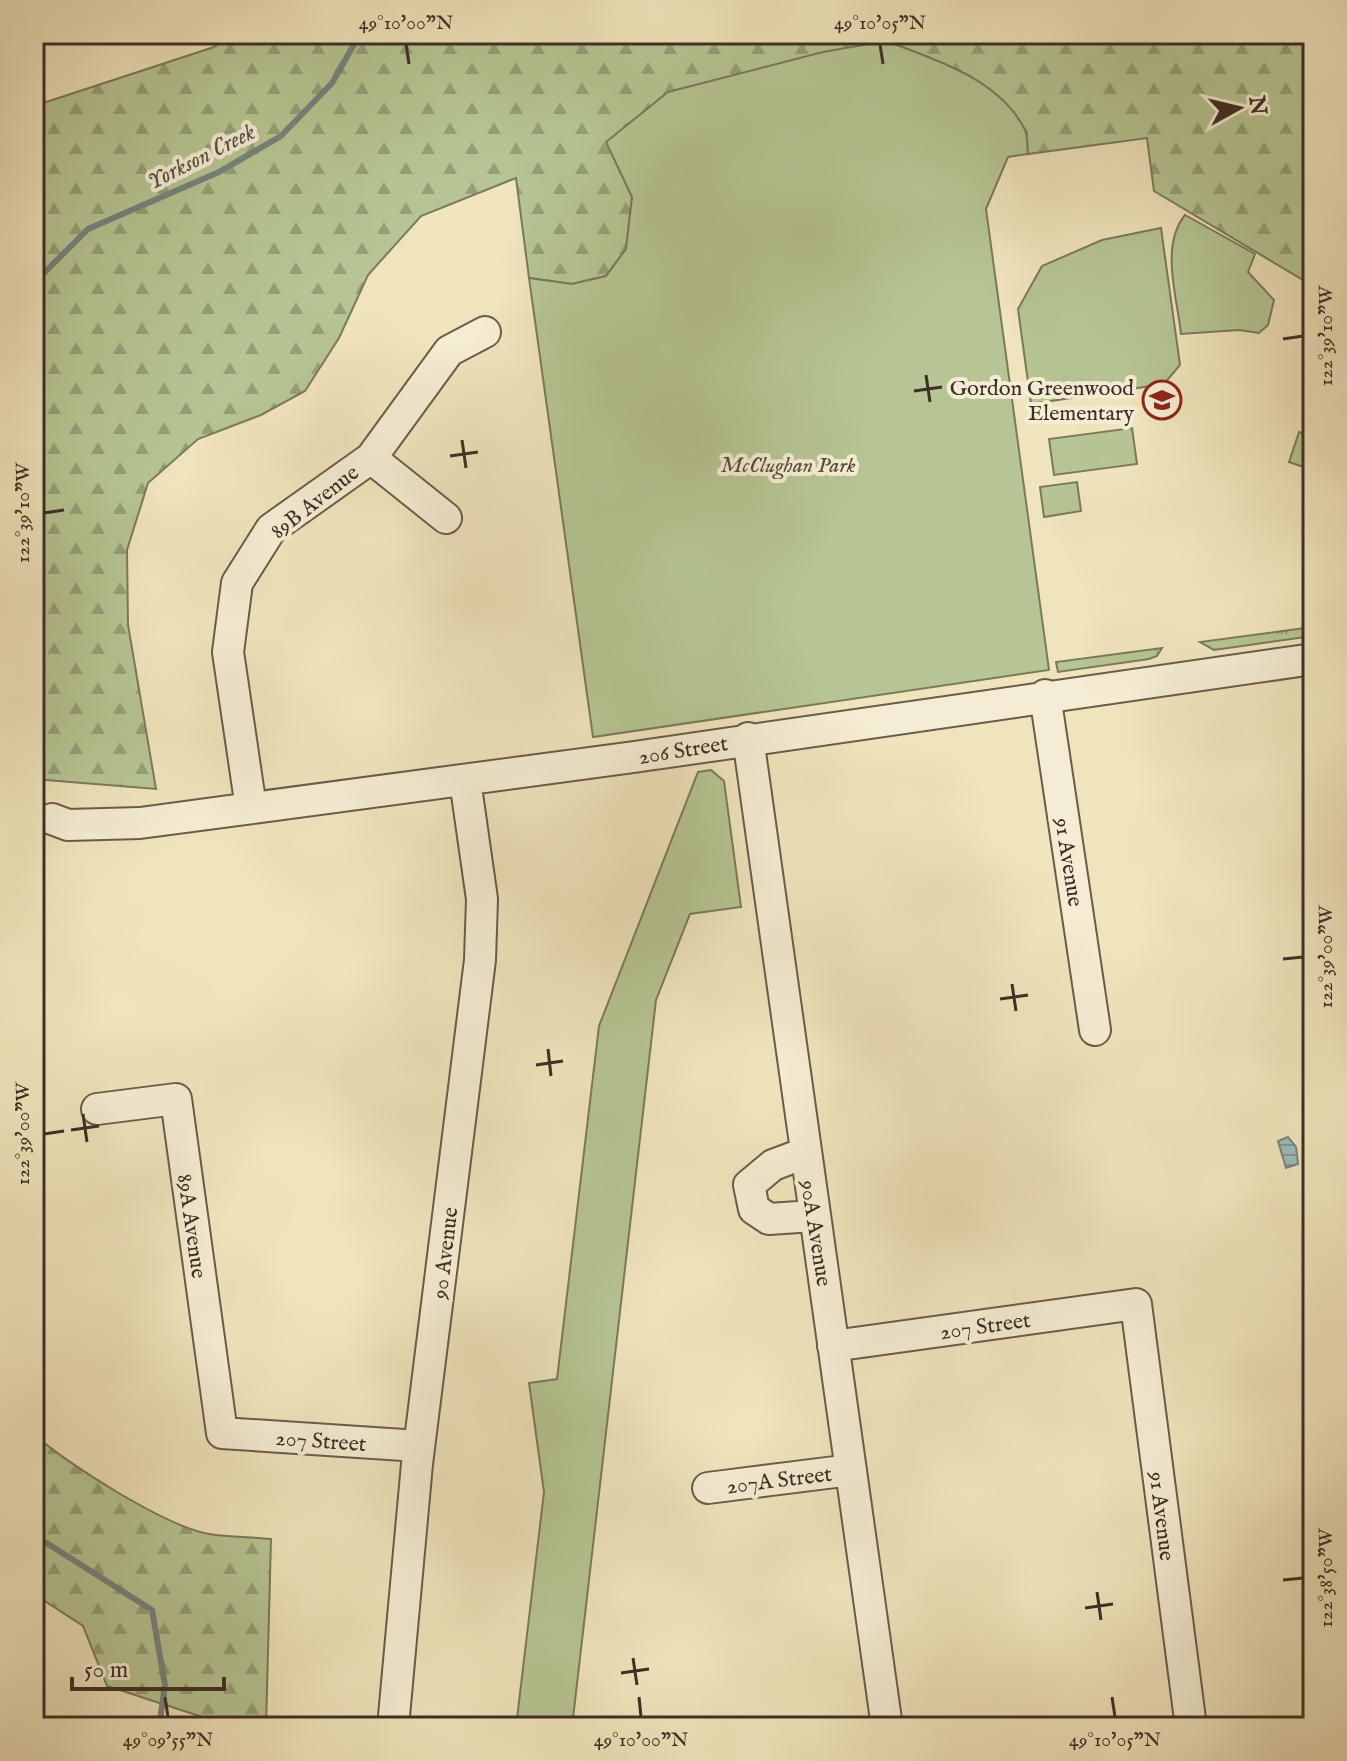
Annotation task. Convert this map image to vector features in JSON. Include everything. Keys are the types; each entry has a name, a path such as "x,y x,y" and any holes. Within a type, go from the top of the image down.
{"street":[{"name":"89B Avenue","path":"251,808 228,652 237,583 271,529 371,458 449,351 485,332"},
{"path":"371,458 446,518"},
{"name":"206 Street","path":"52,819 68,825 124,825 465,780 1313,659"},
{"name":"91 Avenue","path":"1045,695 1095,1030"},
{"name":"90A Avenue","path":"748,738 887,1727"},
{"name":"90 Avenue","path":"393,1727 419,1446 482,938 482,899 465,780"},
{"name":"89A Avenue","path":"97,1109 176,1099 222,1433"},
{"path":"805,1153 773,1165 749,1185 754,1209 769,1219 813,1216"},
{"name":"91 Avenue","path":"1136,1304 1191,1727"},
{"name":"207 Street","path":"833,1346 1136,1304"},
{"name":"207 Street","path":"222,1433 419,1446"},
{"name":"207A Street","path":"708,1488 851,1470"}],"green space":[{"path":"233,34 1313,34 1313,286 1154,191 1147,138 1028,154 1026,131 668,92 607,142 632,197 626,249 606,276 572,284 529,278 516,178 421,216 368,275 339,338 305,391 261,415 198,439 148,483 127,550 128,625 156,789 34,779 34,106 214,47"},
{"name":"McClughan Park","path":"886,41 944,64 983,84 1014,112 1026,132 1028,154 1008,157 986,209 1049,670 593,737 529,278 572,284 606,276 626,249 632,197 606,142 668,92 823,52"},
{"path":"1185,215 1255,254 1248,272 1274,300 1268,325 1259,333 1239,330 1181,334 1172,256 1177,227"},
{"path":"1161,228 1180,365 1164,384 1031,404 1018,309 1042,266 1102,240"},
{"path":"1132,428 1137,464 1054,475 1049,439"},
{"path":"1299,432 1313,437 1313,470 1289,462"},
{"path":"1077,482 1081,511 1044,517 1040,487"},
{"path":"1313,627 1313,636 1214,650 1200,642"},
{"path":"1162,648 1157,656 1149,659 1058,672 1056,662"},
{"path":"711,770 724,781 741,907 690,914 656,1000 572,1727 516,1727 544,1492 529,1383 557,1379 599,1026 698,772"},
{"path":"34,1434 92,1477 168,1520 209,1534 271,1539 266,1727 233,1727 107,1686 83,1626 34,1594"}],"water":[{"path":"1288,1137 1296,1147 1298,1164 1286,1168 1278,1141"}],"waterway":[{"name":"Yorkson Creek","path":"34,283 88,229 219,172 281,136 332,83 360,34"},
{"path":"34,1535 152,1610 165,1685 159,1727"}],"place":[{"name":"Gordon Greenwood Elementary","path":"1162,400"}]}
